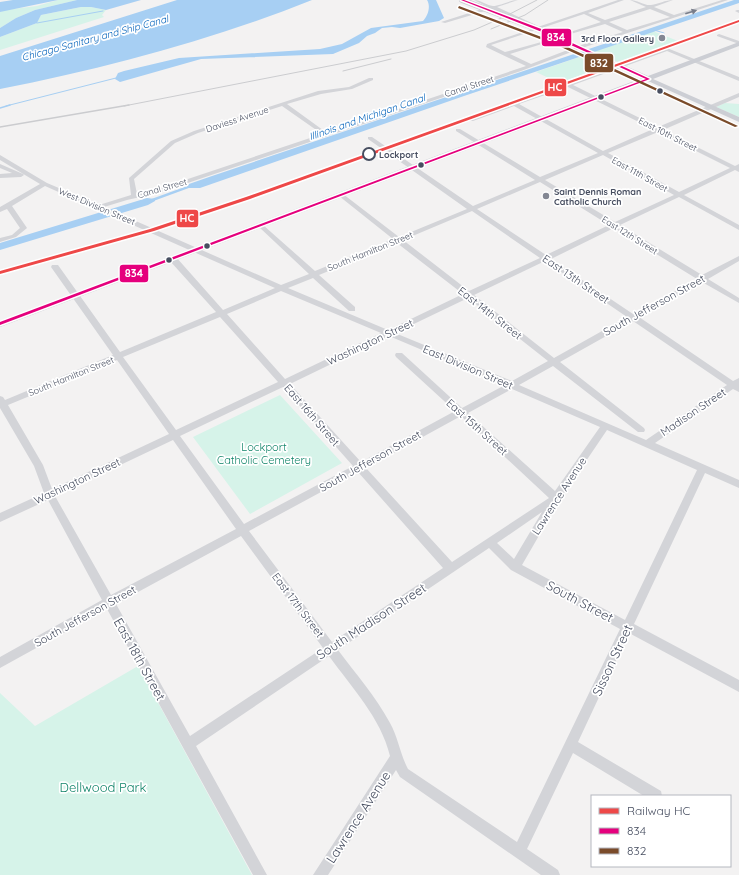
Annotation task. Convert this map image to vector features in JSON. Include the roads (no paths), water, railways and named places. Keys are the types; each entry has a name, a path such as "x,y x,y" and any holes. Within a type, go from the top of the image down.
{"main road":[{"path":"462,0 541,29 739,120"},
{"path":"0,324 649,79 739,43"}],"street":[{"path":"476,0 541,29"},
{"path":"443,22 516,0"},
{"path":"529,65 488,46 489,44 541,29 583,12 622,0"},
{"path":"632,0 675,17"},
{"path":"568,34 671,0"},
{"path":"707,0 716,3"},
{"name":"Canal Street","path":"100,208 134,196 156,192 580,47 726,0"},
{"path":"583,12 627,32"},
{"path":"719,35 739,43"},
{"path":"505,54 543,42"},
{"path":"471,120 666,49 739,79"},
{"name":"Daviess Avenue","path":"134,196 131,179 173,142 196,132 320,92 350,88 371,79"},
{"name":"East 10th Street","path":"560,81 738,168"},
{"name":"South Hamilton Street","path":"1,403 472,209 739,94"},
{"path":"283,104 325,134"},
{"name":"East 11th Street","path":"514,104 540,120 739,228"},
{"name":"East 12th Street","path":"458,130 739,301"},
{"name":"East 13th Street","path":"370,138 472,209 737,385"},
{"name":"West Division Street","path":"0,157 45,184 196,251"},
{"path":"0,166 22,175"},
{"name":"Washington Street","path":"0,518 738,168"},
{"path":"0,176 32,176"},
{"path":"0,210 45,184"},
{"name":"East 14th Street","path":"340,195 641,430"},
{"path":"0,240 14,236 24,228 8,205"},
{"path":"261,226 352,309"},
{"name":"East Division Street","path":"196,251 512,385 605,427 739,484"},
{"name":"South Jefferson Street","path":"0,663 109,602 512,385 632,316 739,258"},
{"name":"East 16th Street","path":"173,259 451,569"},
{"name":"East 17th Street","path":"55,267 243,531 385,723 393,743 396,759 404,773 553,875"},
{"name":"East 15th Street","path":"400,355 460,412 556,498"},
{"name":"Madison Street","path":"647,444 737,385"},
{"name":"East 18th Street","path":"1,403 38,465 50,495 260,875"},
{"name":"Lawrence Avenue","path":"515,567 556,498 605,427"},
{"name":"Sisson Street","path":"519,852 572,745 703,468"},
{"name":"South Madison Street","path":"187,745 330,648 490,544 556,498"},
{"name":"South Street","path":"490,544 515,567 739,686"},
{"path":"572,745 654,795"},
{"name":"Lawrence Avenue","path":"320,875 396,759"}],"water":[{"path":"13,0 58,0 0,12 0,2"},
{"path":"77,0 141,0 106,10 81,7 41,15 37,23 0,37 0,28 16,18 35,10"},
{"name":"Chicago Sanitary and Ship Canal","path":"177,0 312,0 236,28 158,52 79,72 0,89 0,56"},
{"path":"427,0 436,0 444,18 439,21 400,28 382,28 367,36 359,43 333,54 201,59 120,82 115,79 118,73 124,71 179,58 320,49 342,44 371,28 423,21 428,11 429,5"},
{"name":"Illinois and Michigan Canal","path":"734,0 739,0 739,3 464,96 200,188 186,188 189,184 212,176"},
{"path":"147,198 155,199 155,201 148,205 0,250 0,243"}],"waterway":[{"path":"37,23 103,11"},
{"name":"Illinois and Michigan Canal","path":"654,30 664,33"},
{"path":"6,106 116,78"},
{"path":"0,108 10,105"},
{"name":"Illinois and Michigan Canal","path":"146,202 195,185"}],"railway":[{"path":"124,106 406,51 474,30 537,0"},
{"path":"491,29 525,15 548,0"},
{"path":"343,71 391,59"},
{"path":"0,127 129,105"}],"rail line":[{"name":"HC","path":"0,273 152,230 248,198 739,21"}],"place":[{"name":"3rd Floor Gallery","path":"662,38"},
{"name":"Lockport","path":"369,154"},
{"name":"Saint Dennis Roman Catholic Church","path":"546,196"}],"park label":[{"name":"Lockport Catholic Cemetery","path":"264,453"},
{"name":"Dellwood Park","path":"103,787"}]}
